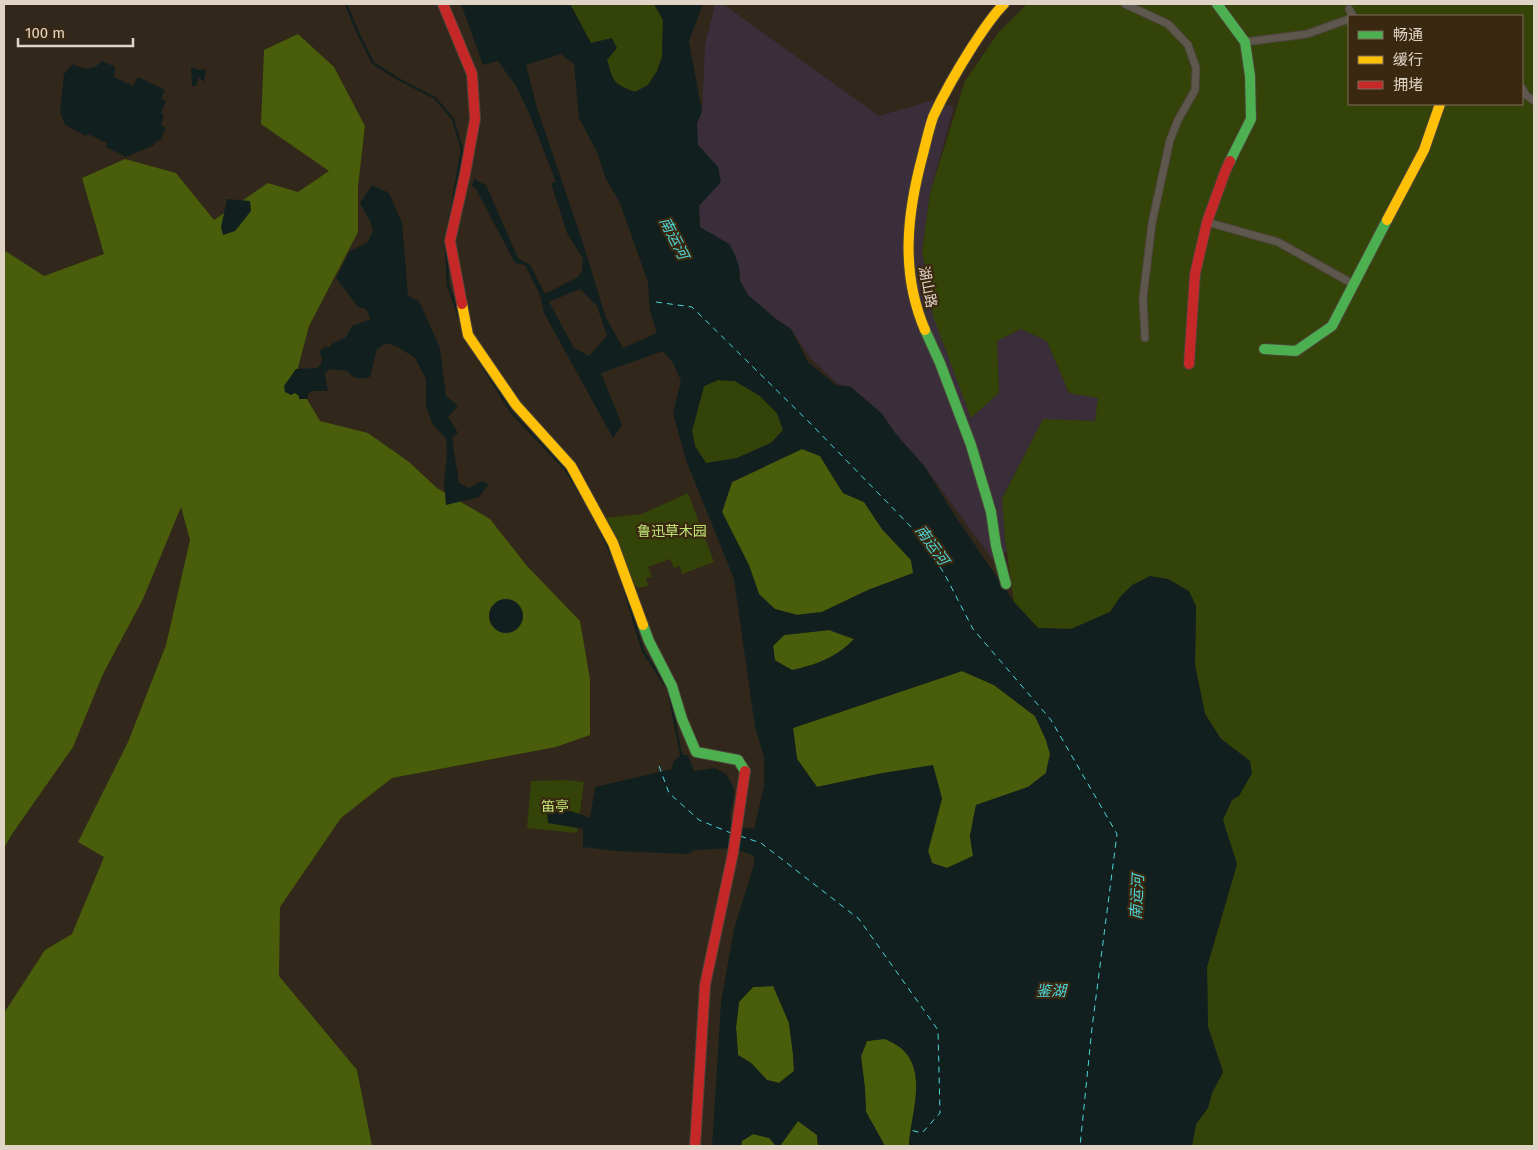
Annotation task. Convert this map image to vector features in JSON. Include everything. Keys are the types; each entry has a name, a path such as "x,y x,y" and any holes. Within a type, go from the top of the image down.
{"street":[{"path":"443,4 472,74 475,119 450,241 468,335 516,405 572,466 613,543 649,641 672,686 682,719 696,752 738,760 745,770 733,853 705,985 695,1146"},
{"name":"湖山路","path":"1004,4 995,13 962,63 933,118 915,183 909,223 908,248 910,281 918,313 940,363 971,445 991,512 996,546 1006,584"},
{"path":"1124,4 1168,24 1188,45 1196,68 1195,90 1178,120 1170,140 1152,223 1144,298 1145,338"},
{"path":"1189,364 1195,274 1207,222 1225,172 1251,119 1250,76 1244,42 1217,4"},
{"path":"1349,9 1352,15"},
{"path":"1244,42 1307,34 1348,19"},
{"path":"1523,90 1526,95 1534,101"},
{"path":"1264,349 1296,351 1332,326 1424,150 1440,105"},
{"path":"1207,222 1278,242 1353,284"}],"shaded area":[{"path":"715,4 723,4 879,116 933,100 954,107 930,193 922,252 971,418 999,393 997,341 1021,329 1047,341 1069,393 1098,397 1095,421 1043,420 1002,498 1013,549 992,559 925,467 895,433 882,414 851,387 838,384 810,358 791,329 748,295 740,280 739,267 729,244 700,228 699,206 718,167 698,145 697,123 702,111 705,45"}],"green space":[{"path":"570,4 654,4 663,20 662,57 657,71 648,85 635,92 613,81 607,60 612,39 591,43"},
{"path":"1027,4 1534,4 1534,1146 1192,1146 1196,1124 1208,1108 1212,1093 1223,1072 1208,1027 1207,967 1237,864 1222,820 1250,761 1221,739 1205,714 1195,665 1196,606 1110,612 1071,629 1038,628 1014,602 1005,539 1002,499 1043,419 1095,421 1098,398 1069,393 1047,341 1021,329 997,341 999,393 971,418 933,316 922,252 930,193 965,81 998,33"},
{"path":"298,34 334,67 365,126 358,186 358,232 309,326 295,379 320,421 368,433 409,462 437,488 490,519 527,566 580,621 590,679 590,735 556,747 392,778 341,818 280,907 279,976 357,1070 372,1146 4,1146 4,1013 45,950 72,934 104,857 78,842 128,742 166,645 190,540 181,507 143,599 103,674 73,747 4,848 4,250 44,276 104,254 82,178 125,159 176,173 214,220 268,183 298,192 329,171 261,124 264,50"},
{"path":"718,380 735,381 760,396 777,413 783,430 771,443 737,458 706,464 695,446 692,431 704,386"},
{"path":"802,449 820,456 843,493 864,502 882,529 911,560 914,573 868,590 822,612 797,615 775,609 759,595 748,565 722,512 732,482"},
{"name":"鲁迅草木园","path":"688,493 714,562 682,574 680,566 674,568 670,559 648,567 652,577 646,578 648,586 639,588 632,584 605,518 642,514"},
{"path":"829,630 854,639 834,655 800,668 792,670 775,660 773,646 784,635"},
{"path":"962,671 994,685 1035,716 1050,754 1046,773 1028,787 976,805 970,836 973,856 947,868 932,863 928,851 942,799 883,773 817,787 797,759 793,728"},
{"name":"笛亭","path":"565,780 584,782 577,833 527,828 531,781"},
{"path":"774,986 789,1023 794,1071 779,1083 767,1080 751,1063 738,1055 736,1027 739,1002 753,987"},
{"path":"886,1038 905,1052 912,1062 915,1073 916,1098 909,1146 885,1146 866,1112 861,1056 867,1041"},
{"path":"798,1121 817,1135 818,1146 780,1146"},
{"path":"753,1134 770,1138 776,1146 741,1146 742,1141"}],"water":[{"name":"鉴湖","path":"461,4 570,4 591,43 612,38 617,48 607,60 613,77 618,84 635,92 648,85 657,71 662,57 663,20 654,4 703,4 689,41 702,112 697,123 698,145 718,167 721,182 699,206 700,227 729,244 739,267 740,281 748,295 791,329 808,362 836,385 851,387 882,414 895,433 925,467 957,519 1014,602 1038,628 1071,629 1110,612 1120,597 1132,585 1150,576 1168,579 1189,591 1196,606 1195,665 1205,714 1221,739 1250,761 1252,773 1239,796 1232,800 1223,820 1237,864 1207,967 1208,1027 1223,1072 1212,1093 1208,1108 1196,1124 1192,1146 909,1146 916,1097 915,1073 912,1062 905,1052 885,1039 867,1041 861,1056 866,1112 885,1146 818,1146 817,1135 798,1121 780,1146 776,1146 769,1138 753,1134 742,1141 741,1146 712,1146 721,1002 734,929 754,864 754,856 734,848 695,850 687,854 615,851 583,847 583,829 548,823 547,814 569,811 590,818 595,787 672,769 673,762 681,755 688,755 694,771 715,768 726,774 734,788 730,817 737,827 754,829 764,786 764,757 755,727 734,579 686,460 673,413 681,381 673,363 663,351 601,373 622,425 613,438 544,313 540,295 525,265 515,263 476,189 472,186 474,179 486,185 518,258 530,265 545,294 578,277 582,271 583,259 567,233 551,183 556,182 529,113 516,86 498,61 483,65","holes":["561,54 574,64 579,118 597,152 605,177 620,203 648,282 650,311 657,333 623,348 606,318 583,243 537,108 526,65","580,289 597,306 607,336 589,356 574,348 549,302","718,380 735,381 760,396 777,413 783,430 771,443 737,458 706,463 695,446 692,431 704,386","802,449 820,456 843,493 864,502 882,529 911,560 913,573 868,590 822,612 797,615 775,609 759,594 749,565 722,512 732,482","829,630 854,639 834,655 809,666 792,670 775,661 773,646 784,635","962,671 994,685 1035,716 1050,754 1046,773 1028,787 976,805 970,836 973,856 947,868 932,863 928,851 942,798 933,765 817,787 797,759 793,728","773,986 789,1023 793,1054 794,1071 779,1083 767,1080 751,1063 738,1055 736,1027 739,1002 753,987"]},
{"path":"102,61 115,67 114,77 133,86 138,77 165,90 161,98 166,101 161,113 164,115 161,125 166,128 160,141 157,140 154,145 126,157 106,147 107,143 88,134 86,136 65,125 60,112 64,74 73,64 92,68"},
{"path":"191,67 199,70 206,69 204,82 199,77 196,86 192,86"},
{"path":"372,185 389,193 402,223 408,296 419,301 440,348 446,396 458,406 448,417 458,433 452,438 459,483 469,488 482,481 489,484 479,497 446,505 444,482 447,455 446,438 433,425 426,407 426,379 415,358 398,347 386,343 377,349 370,377 357,378 347,371 330,369 325,373 328,391 312,391 308,394 308,399 299,399 299,396 295,393 291,395 285,392 284,386 296,369 317,368 321,364 322,358 319,352 324,347 329,347 346,337 352,326 371,319 366,309 358,307 336,278 350,251 367,243 373,231 360,203"},
{"path":"227,199 250,201 251,211 235,231 223,235 221,227"},
{"path":"506,599 518,604 523,616 518,628 506,633 494,628 489,616 494,604"}],"waterway":[{"path":"346,4 373,63 398,79 435,98 453,119 462,150 450,219"},
{"path":"446,244 448,285 460,319"},
{"path":"471,347 512,413 566,470 582,496"},
{"path":"601,532 614,559"},
{"path":"621,578 643,651 668,689"},
{"path":"670,697 681,755"}],"ferry route":[{"path":"656,302 692,307 810,423 916,532 944,573 973,629 1051,720 1117,834 1092,1028 1080,1146"},
{"path":"659,766 669,793 699,820 731,833"},
{"path":"740,836 761,843 859,919 938,1030 940,1113 922,1133 910,1130"}],"traffic: fast":[{"path":"1217,4 1245,42 1250,76 1251,119 1230,161"},
{"path":"1264,349 1296,351 1332,326 1387,220"},
{"path":"925,330 940,363 971,445 991,512 996,546 1006,584"},
{"path":"643,625 672,686 682,719 696,752 738,760 745,771"}],"traffic: slow":[{"path":"925,330 917,308 909,264 910,220 917,176 933,117 942,99 972,47 1004,4"},
{"path":"1387,220 1424,150 1440,105"},
{"path":"462,304 468,335 516,405 571,466 613,543 643,625"}],"traffic: jam":[{"path":"443,4 472,74 475,119 450,241 462,304"},
{"path":"1189,364 1195,274 1207,222 1230,161"},
{"path":"695,1146 705,985 733,853 745,771"}],"water label":[{"name":"南运河","path":"674,238"},
{"name":"南运河","path":"932,545"},
{"name":"南运河","path":"1137,897"}]}
